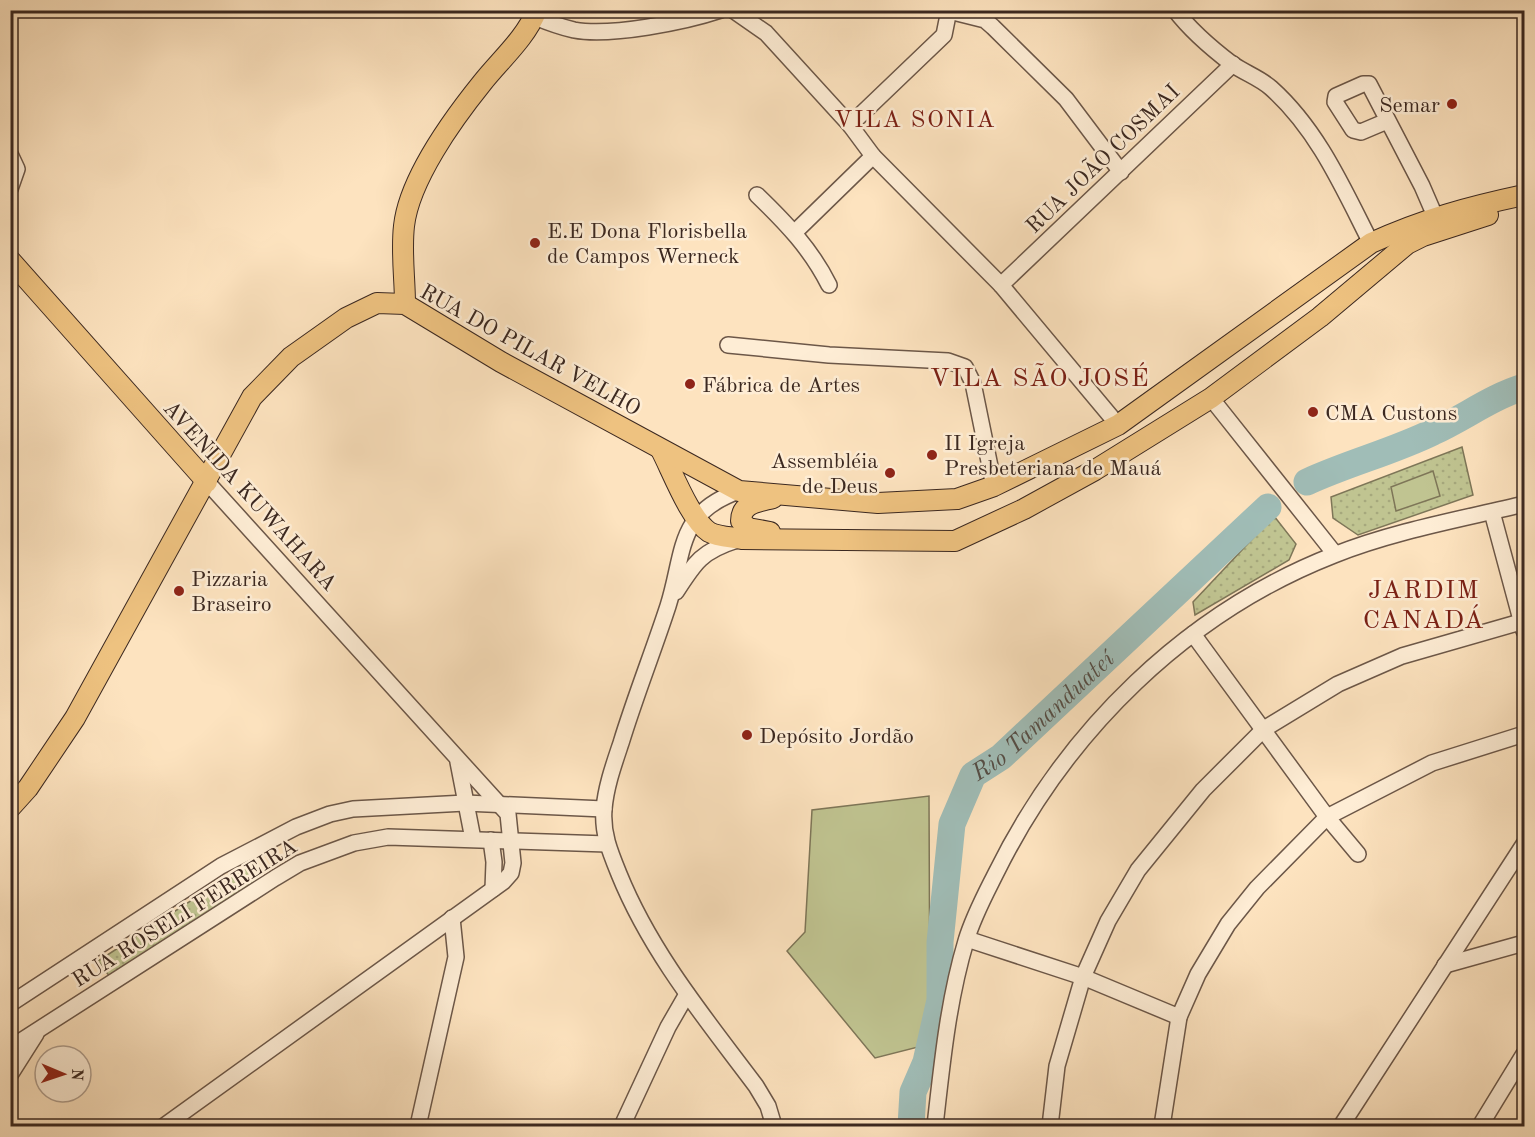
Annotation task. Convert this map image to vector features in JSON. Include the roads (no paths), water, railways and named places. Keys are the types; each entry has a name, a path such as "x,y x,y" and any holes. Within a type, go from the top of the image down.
{"main road":[{"path":"405,304 404,227 408,208 421,178 441,142 475,93 524,35 536,14"},
{"path":"739,491 878,503 936,502 957,499 994,486 1118,426 1371,243 1435,216 1524,195"},
{"path":"661,450 696,517 707,530 714,534 742,539 955,541 1024,509 1095,470 1211,398 1320,317 1407,244 1468,220 1524,207"},
{"name":"AVENIDA KUWAHARA","path":"10,260 207,482"},
{"path":"1300,293 1316,302 1320,317"},
{"name":"RUA DO PILAR VELHO","path":"10,808 28,788 75,718 252,397 291,357 346,318 376,303 405,304 501,362 739,491"},
{"path":"779,540 772,533 748,528 741,521 741,515 748,506 787,494"}],"street":[{"path":"536,14 574,30 594,32 639,28 720,10"},
{"path":"733,10 766,33 850,125 873,156 1001,285 1118,426"},
{"path":"850,125 944,35 949,11 985,20 993,27 1066,99 1121,172"},
{"path":"1180,14 1233,64 1269,86 1309,130 1335,172 1371,243"},
{"name":"RUA JOÃO COSMAI","path":"1001,285 1233,64"},
{"path":"1386,121 1422,186 1435,216"},
{"path":"10,154 16,169 10,189"},
{"path":"795,232 873,156"},
{"path":"757,195 795,232 818,264 829,285"},
{"path":"728,345 829,355 948,361 965,367 973,383 994,486"},
{"path":"1211,398 1335,554"},
{"name":"AVENIDA KUWAHARA","path":"164,1126 493,889 511,873 510,820 502,806 458,762 207,482"},
{"path":"739,491 720,498 696,517 686,534 668,605 608,785 604,809 607,844 636,915 687,994 756,1086 768,1106 774,1126"},
{"path":"935,1126 954,983 977,911 1025,817 1064,760 1140,676 1235,603 1335,554 1524,504"},
{"path":"1050,1126 1057,1066 1083,978 1108,921 1138,870 1203,790 1264,729 1338,684 1402,656 1524,624 1492,512"},
{"path":"668,605 691,567 703,554 715,547 742,539"},
{"path":"1193,634 1328,817 1358,854"},
{"path":"1162,1126 1179,1017 1198,974 1228,924 1257,888 1328,817 1432,763 1524,734"},
{"path":"458,762 473,839"},
{"name":"RUA ROSELI FERREIRA","path":"10,1004 221,866 296,827 330,814 353,809 465,803 604,809"},
{"name":"RUA ROSELI FERREIRA","path":"10,1048 300,863 354,843 388,837 607,844"},
{"path":"491,840 494,862 493,889"},
{"path":"1341,1126 1524,844"},
{"path":"418,1126 456,957 452,918"},
{"path":"967,939 1083,978 1179,1017"},
{"path":"1446,965 1524,943"},
{"path":"622,1126 668,1027 687,994"},
{"path":"10,1075 38,1030"},
{"path":"1480,1126 1524,1054"}],"waterway":[{"name":"Rio Tamanduateí","path":"1307,482 1417,439 1500,396 1524,387"},
{"name":"Rio Tamanduateí","path":"911,1126 913,1092 926,1062 940,1000 940,942 952,824 973,775 1001,757 1268,507"}],"place":[{"name":"Semar","path":"1452,104"},
{"name":"E.E Dona Florisbella de Campos Werneck","path":"535,243"},
{"name":"Fábrica de Artes","path":"690,384"},
{"name":"CMA Custons","path":"1313,412"},
{"name":"II Igreja Presbeteriana de Mauá","path":"932,455"},
{"name":"Assembléia de Deus","path":"890,473"},
{"name":"Pizzaria Braseiro","path":"179,591"},
{"name":"Depósito Jordão","path":"747,735"}],"district":[{"name":"VILA SONIA","path":"915,119"},
{"name":"VILA SÃO JOSÉ","path":"1040,377"},
{"name":"JARDIM CANADÁ","path":"1424,604"}]}
